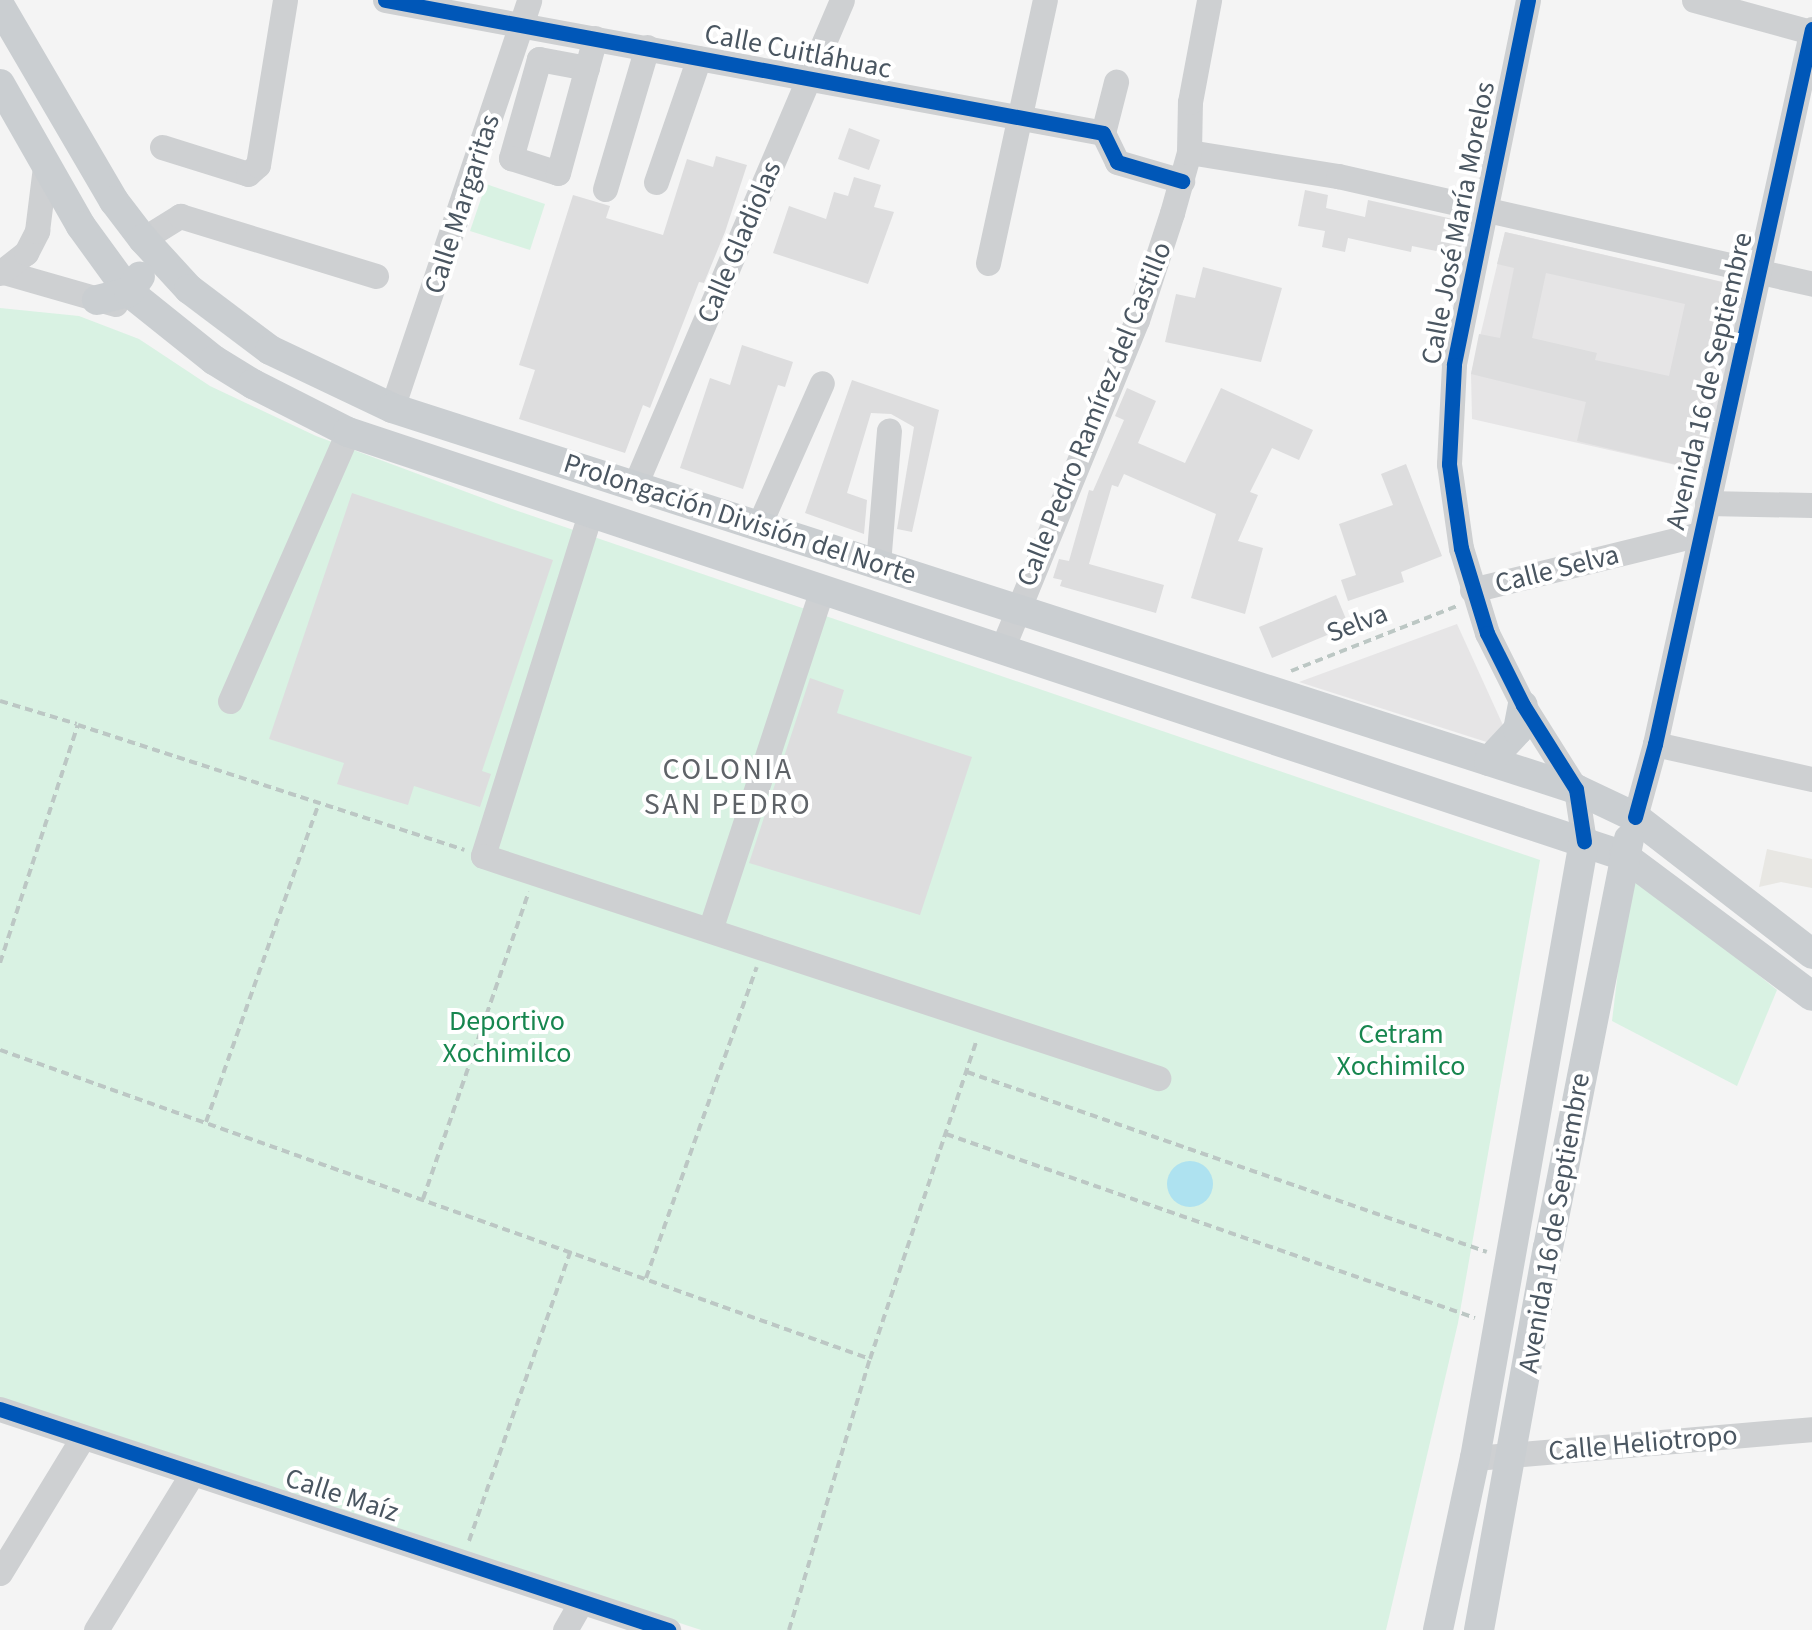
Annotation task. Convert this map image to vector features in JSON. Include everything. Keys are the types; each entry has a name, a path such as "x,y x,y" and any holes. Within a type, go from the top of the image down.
{"main road":[{"name":"Prolongación División del Norte","path":"0,6 114,201 143,240 189,288 270,350 392,408 1576,789 1635,817 1812,954"},
{"name":"Prolongación División del Norte","path":"0,84 45,167 130,292 156,316 240,376 348,432 1624,856 1810,990"},
{"path":"97,300 130,292 144,270 143,240"},
{"path":"896,614 908,573"},
{"path":"1489,761 1518,730 1524,706"},
{"name":"Avenida 16 de Septiembre","path":"1479,1630 1572,1118 1635,817"},
{"name":"Avenida 16 de Septiembre","path":"1438,1630 1475,1458 1584,841"},
{"path":"1539,1110 1572,1118"},
{"path":"1513,1250 1548,1248"}],"street":[{"path":"162,147 248,174 258,165 285,0"},
{"name":"Calle Cuitláhuac","path":"385,0 1103,133"},
{"name":"Calle Margaritas","path":"392,408 530,0"},
{"name":"Calle Gladiolas","path":"635,485 842,0"},
{"path":"988,263 1045,0"},
{"name":"Calle Pedro Ramírez del Castillo","path":"1002,649 1137,320 1182,181 1188,152 1190,102 1209,0"},
{"name":"Calle José María Morelos","path":"1528,0 1454,365 1450,418 1454,512 1486,633 1524,706 1576,789"},
{"path":"1694,0 1812,30"},
{"name":"Avenida 16 de Septiembre","path":"1635,817 1655,744 1812,30"},
{"path":"587,68 595,38"},
{"path":"605,188 647,47"},
{"path":"656,182 699,58"},
{"path":"1116,82 1103,133 1117,162 1182,181"},
{"path":"1188,152 1338,176 1812,284"},
{"path":"1,272 26,254 37,231 45,167"},
{"path":"143,240 180,216 376,276"},
{"path":"1,272 156,316"},
{"path":"759,525 822,383"},
{"path":"878,564 889,430"},
{"path":"230,700 348,432"},
{"path":"1708,503 1812,504"},
{"path":"590,514 483,856 1158,1078"},
{"name":"Calle Selva","path":"1473,594 1700,534"},
{"path":"710,930 822,589"},
{"path":"1655,744 1812,779"},
{"path":"1576,789 1584,841"},
{"name":"Calle Maíz","path":"0,1408 668,1630"},
{"name":"Calle Heliotropo","path":"1475,1458 1812,1428"},
{"path":"0,1573 83,1437"},
{"path":"96,1630 192,1474"},
{"path":"565,1630 581,1602"}],"path":[{"path":"0,701 483,856"},
{"path":"0,963 78,725"},
{"path":"206,1122 320,804"},
{"path":"424,1199 535,874"},
{"path":"646,1278 764,948"},
{"path":"789,1630 870,1360 984,1020"},
{"path":"0,1050 571,1250 870,1360"},
{"path":"966,1072 1513,1250"},
{"path":"946,1134 1499,1327"},
{"path":"463,1560 571,1250"}],"shaded area":[{"path":"1505,232 1745,287 1702,471 1472,419 1471,374"},
{"path":"1457,624 1507,734 1499,746 1299,682"},
{"path":"1767,849 1812,859 1812,888 1781,882 1759,887"}],"green space":[{"path":"486,184 545,204 530,250 470,231"},
{"name":"Deportivo Xochimilco","path":"0,308 79,316 139,339 210,386 316,436 512,509 1540,860 1458,1323 1386,1630 701,1630 0,1400"},
{"path":"1630,871 1777,990 1737,1086 1612,1021"}],"water":[{"path":"1190,1161 1206,1168 1213,1184 1206,1200 1190,1207 1174,1200 1167,1184 1174,1168"}],"building":[{"path":"849,128 880,140 869,170 838,159"},
{"path":"716,156 747,165 704,283 699,282 650,408 643,405 625,453 519,419 535,370 519,365 573,195 610,206 606,218 663,235 687,159 713,167"},
{"path":"854,177 881,185 874,207 894,212 868,284 773,253 789,206 826,219 834,192 848,196"},
{"path":"1305,190 1328,195 1326,208 1365,217 1368,200 1466,222 1460,256 1412,246 1411,252 1348,238 1345,252 1322,247 1325,231 1298,226"},
{"path":"1505,232 1739,286 1699,470 1577,441 1586,402 1471,374 1479,334 1500,338 1514,268 1497,264","holes":["1546,273 1685,304 1669,376 1595,360 1597,353 1532,338"]},
{"path":"1203,267 1282,288 1261,362 1165,342 1176,294 1195,298"},
{"path":"742,345 793,362 785,387 778,385 743,489 680,468 710,378 730,385"},
{"path":"852,380 939,410 912,532 897,529 914,427 891,414 871,413 847,493 867,500 864,534 805,513"},
{"path":"1127,388 1156,401 1138,443 1185,463 1221,388 1313,430 1299,460 1272,448 1250,492 1258,495 1238,541 1263,548 1245,614 1191,598 1216,514 1124,474 1118,487 1112,485 1089,564 1164,585 1156,613 1060,586 1062,580 1053,578 1059,559 1069,561 1089,490 1093,491 1124,420 1115,416"},
{"path":"1406,464 1442,556 1401,572 1404,582 1348,601 1341,580 1356,575 1339,524 1393,505 1381,474"},
{"path":"352,493 553,560 482,771 491,774 480,807 414,786 408,805 337,784 344,763 269,739"},
{"path":"1336,595 1349,626 1272,658 1259,627"},
{"path":"810,678 844,690 837,713 972,757 920,915 749,863"}],"cycle path":[{"path":"385,0 1103,133 1117,162 1182,181"},
{"path":"1528,0 1454,365 1449,464 1461,548 1487,633 1523,705 1576,789 1584,841"},
{"path":"1635,817 1655,744 1812,29"},
{"path":"0,1409 668,1630"}],"district":[{"name":"COLONIA SAN PEDRO","path":"728,787"}],"park label":[{"name":"Cetram Xochimilco","path":"1401,1050"}]}
